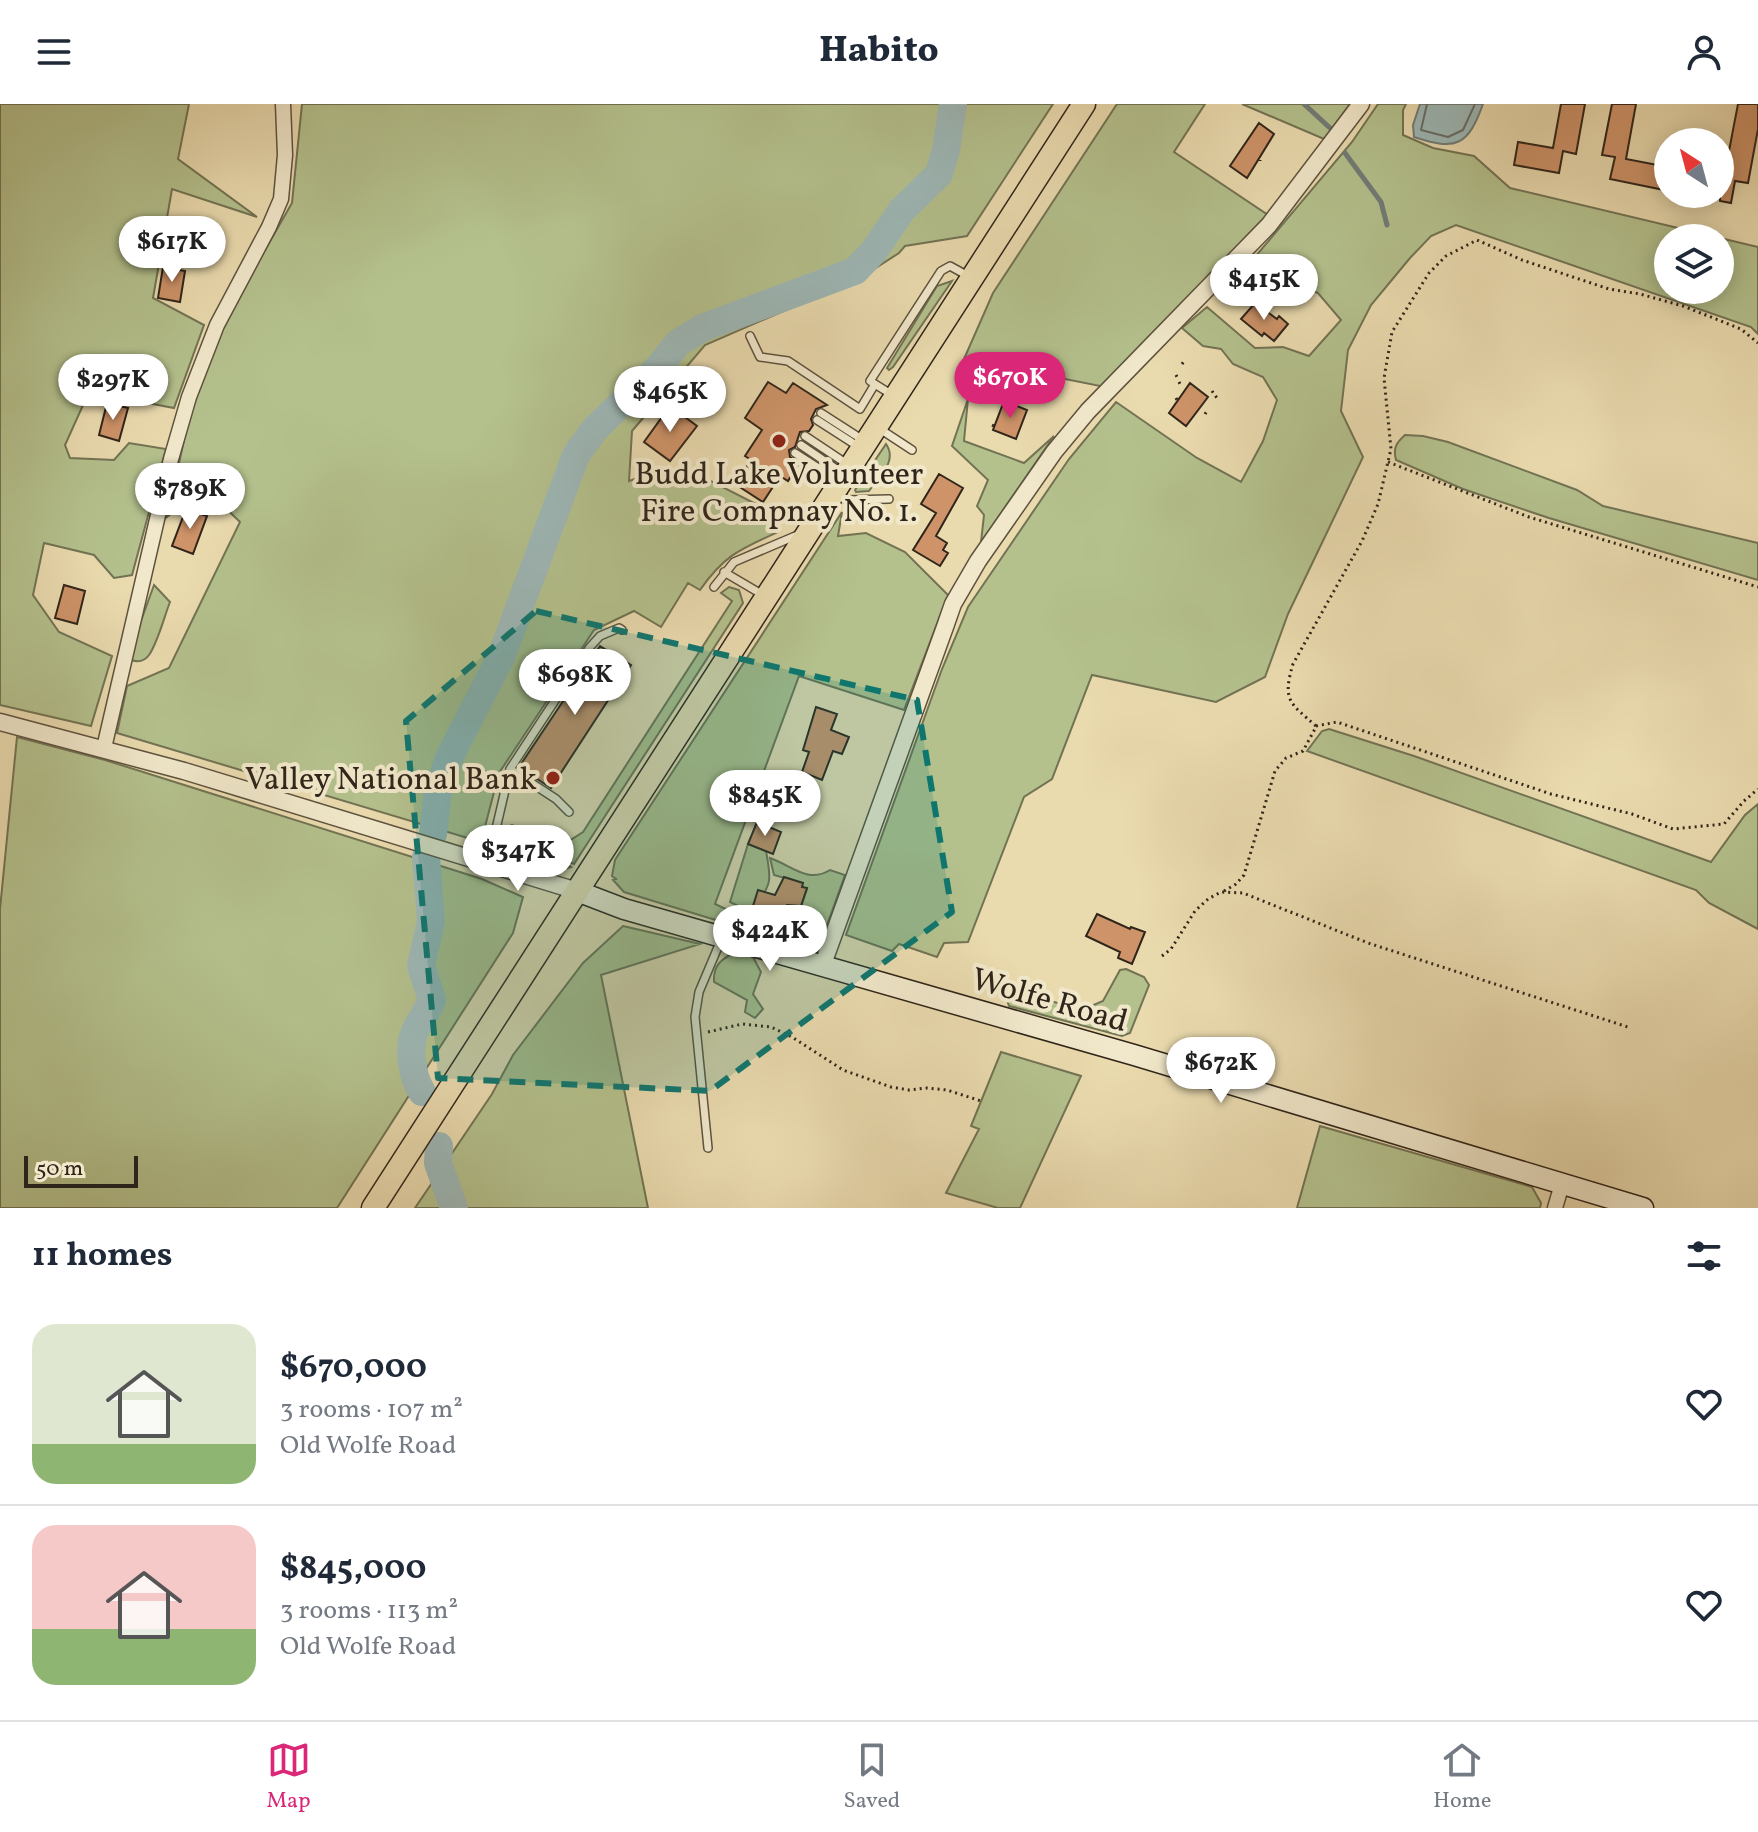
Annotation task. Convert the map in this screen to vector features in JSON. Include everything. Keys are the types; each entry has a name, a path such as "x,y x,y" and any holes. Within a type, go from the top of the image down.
{"main road":[{"path":"373,1208 1084,104"},
{"name":"Wolfe Road","path":"577,891 624,909 823,964 1643,1208"}],"street":[{"path":"104,748 171,459 189,397 217,325 281,199 285,155 283,104"},
{"path":"823,964 953,604 985,550 1046,462 1088,411 1269,225 1361,104"},
{"path":"0,722 104,748 577,891"},
{"path":"1555,1208 1562,1184"}],"lane":[{"path":"895,397 870,381 941,271 950,266 972,278"},
{"path":"750,336 760,357 788,361 860,409 875,384"},
{"path":"819,417 853,462 847,500 889,499"},
{"path":"805,436 853,462"},
{"path":"801,445 853,462"},
{"path":"795,453 853,462 912,450"},
{"path":"714,587 734,562 809,531"},
{"path":"724,572 766,597"},
{"path":"488,863 510,769 590,647 600,636 619,628 622,630"},
{"path":"510,769 556,799 569,812"},
{"path":"708,1148 695,1017 699,992 722,938"}],"path":[{"path":"1316,726 1291,704 1287,685 1293,664 1362,541 1378,504 1391,449 1384,378 1392,332 1429,273 1446,256 1477,240 1522,260 1609,289 1683,306 1741,329 1758,343"},
{"path":"1212,391 1217,398"},
{"path":"1388,462 1529,517 1758,587"},
{"path":"1316,726 1337,722 1551,794 1632,814 1673,829 1724,824 1758,789"},
{"path":"1162,956 1171,949 1195,911 1208,899 1236,884 1244,875 1275,771 1286,758 1303,751 1316,726"},
{"path":"1221,892 1243,893 1368,943 1631,1028"},
{"path":"697,1034 742,1024 771,1027 843,1070 891,1087 947,1090 981,1101"}],"highlighted area":[{"path":"536,611 917,700 952,912 710,1091 438,1078 406,721"}],"green space":[{"path":"0,104 189,104 178,159 257,217 172,189 153,298 204,325 174,408 137,401 139,373 102,363 65,445 70,458 114,460 129,443 166,449 132,575 114,578 94,555 44,543 33,595 59,632 112,656 91,726 0,705"},
{"path":"302,104 1053,104 967,236 905,246 860,278 705,345 632,431 629,481 657,471 681,481 699,475 762,507 780,531 726,560 700,590 688,583 661,627 634,611 594,630 499,773 481,842 117,733 127,686 169,668 240,522 204,487 167,517 195,391 234,304 292,203"},
{"path":"1117,104 1205,104 1174,152 1268,215 1105,387 964,359 993,293"},
{"path":"1242,104 1350,104 1324,139"},
{"path":"1378,104 1406,104 1403,110 1403,135 1433,148 1474,156 1510,188 1661,224 1654,224 1654,293 1456,225 1431,236 1371,305 1348,350 1341,411 1363,457 1288,614 1265,677 1216,702 1092,675 1052,779 1024,797 968,942 944,943 937,957 899,944 892,951 846,935 942,669 968,607 1069,459 1116,402 1197,458 1241,482 1263,441 1277,400 1263,377 1233,364 1221,349 1203,346 1182,328 1207,307 1255,348 1283,347 1309,356 1341,320 1318,293 1269,273 1255,257 1352,142"},
{"path":"1734,241 1758,247 1758,334 1751,327 1684,304 1734,304"},
{"path":"952,281 889,370 887,368 937,286"},
{"path":"968,399 964,441 1024,463 1054,436 981,542 984,515 977,506 988,480 952,446"},
{"path":"1405,435 1448,442 1577,490 1603,506 1758,543 1758,580 1463,489 1396,460 1396,446"},
{"path":"886,444 890,457 886,469 869,491 856,492 855,490"},
{"path":"842,512 838,536 866,533 905,552 948,595 904,710 799,676 715,904 753,922 756,915 730,902 748,844 766,851 769,868 765,892 754,906 801,906 807,889 802,887 802,883 774,875 770,858 807,874 822,874 830,870 845,875 822,939 811,947 801,946 624,892 613,880 616,879 612,876 615,860"},
{"path":"154,585 170,602 149,655 140,661 131,660 137,632"},
{"path":"729,587 739,590 743,603 574,864 569,862 571,867 555,872 504,855 501,838 512,825 517,827 513,841 543,848 556,847 583,832 732,601 721,593"},
{"path":"1329,729 1414,756 1711,862 1745,815 1758,804 1758,929 1709,903 1696,890 1307,751 1322,731"},
{"path":"17,737 105,760 482,879 523,897 513,933 337,1208 0,1208 0,909"},
{"path":"623,926 700,944 601,975 648,1208 415,1208 492,1094 513,1055 583,963"},
{"path":"737,951 753,957 761,972 753,994 763,1009 755,1018 745,1012 747,1000 714,982 720,963"},
{"path":"1126,969 1144,977 1149,985 1130,1033 1122,1036 1009,1006 1006,997 1019,992 1082,1010 1103,1001 1120,970"},
{"path":"1001,1052 1081,1076 1020,1208 998,1208 946,1193 979,1129 971,1126"},
{"path":"1320,1126 1532,1187 1541,1203 1540,1208 1297,1208"}],"water":[{"path":"1420,104 1483,104 1466,137 1459,142 1440,144 1414,137 1413,125"}],"building":[{"path":"1561,104 1585,104 1576,154 1563,151 1559,173 1514,165 1518,142 1553,148"},
{"path":"1612,104 1636,104 1626,159 1654,164 1654,188 1610,179 1615,157 1602,155"},
{"path":"1738,104 1758,104 1758,129 1748,183 1735,181 1734,186 1734,128"},
{"path":"1259,123 1274,134 1247,178 1230,166"},
{"path":"163,267 185,271 180,302 158,298"},
{"path":"1255,303 1288,324 1274,341 1264,333 1262,336 1241,319"},
{"name":"Budd Lake Volunteer Fire Compnay No. 1.","path":"768,382 786,393 793,383 827,405 816,409 811,419 813,425 809,431 800,432 795,447 789,450 790,457 799,463 788,481 780,476 763,502 735,484 751,460 745,456 762,430 745,418"},
{"path":"1190,383 1208,397 1186,426 1169,413"},
{"path":"1004,401 1027,410 1016,439 993,430"},
{"path":"107,403 128,408 119,441 99,435"},
{"path":"670,406 697,426 670,461 644,442"},
{"path":"939,474 963,488 936,536 947,543 943,550 948,553 940,566 913,550 936,513 921,504"},
{"path":"186,509 207,516 193,554 172,546"},
{"path":"64,585 85,591 77,624 55,618"},
{"path":"600,646 631,665 551,788 519,767"},
{"path":"816,707 837,714 831,730 849,737 842,754 833,751 822,780 802,772 809,752 803,750"},
{"path":"757,822 781,832 773,854 748,844"},
{"path":"784,877 803,883 802,887 807,888 801,906 787,905 784,913 753,906 758,890 775,895"},
{"path":"1097,914 1130,929 1145,932 1132,964 1118,958 1120,952 1086,936"}],"waterway":[{"path":"433,834 438,791 449,758 501,657 576,455 595,429 657,369 678,343 702,328 855,271 874,251 902,210 939,174 953,104"},
{"path":"1304,104 1330,128"},
{"path":"1345,153 1381,202 1387,225"},
{"path":"422,1092 413,1070 411,1052 413,1036 432,1000 421,966 431,921 426,857"},
{"path":"439,1146 438,1163 454,1208"}],"place":[{"name":"Budd Lake Volunteer Fire Compnay No. 1.","path":"779,441"},
{"name":"Valley National Bank","path":"553,778"}]}
